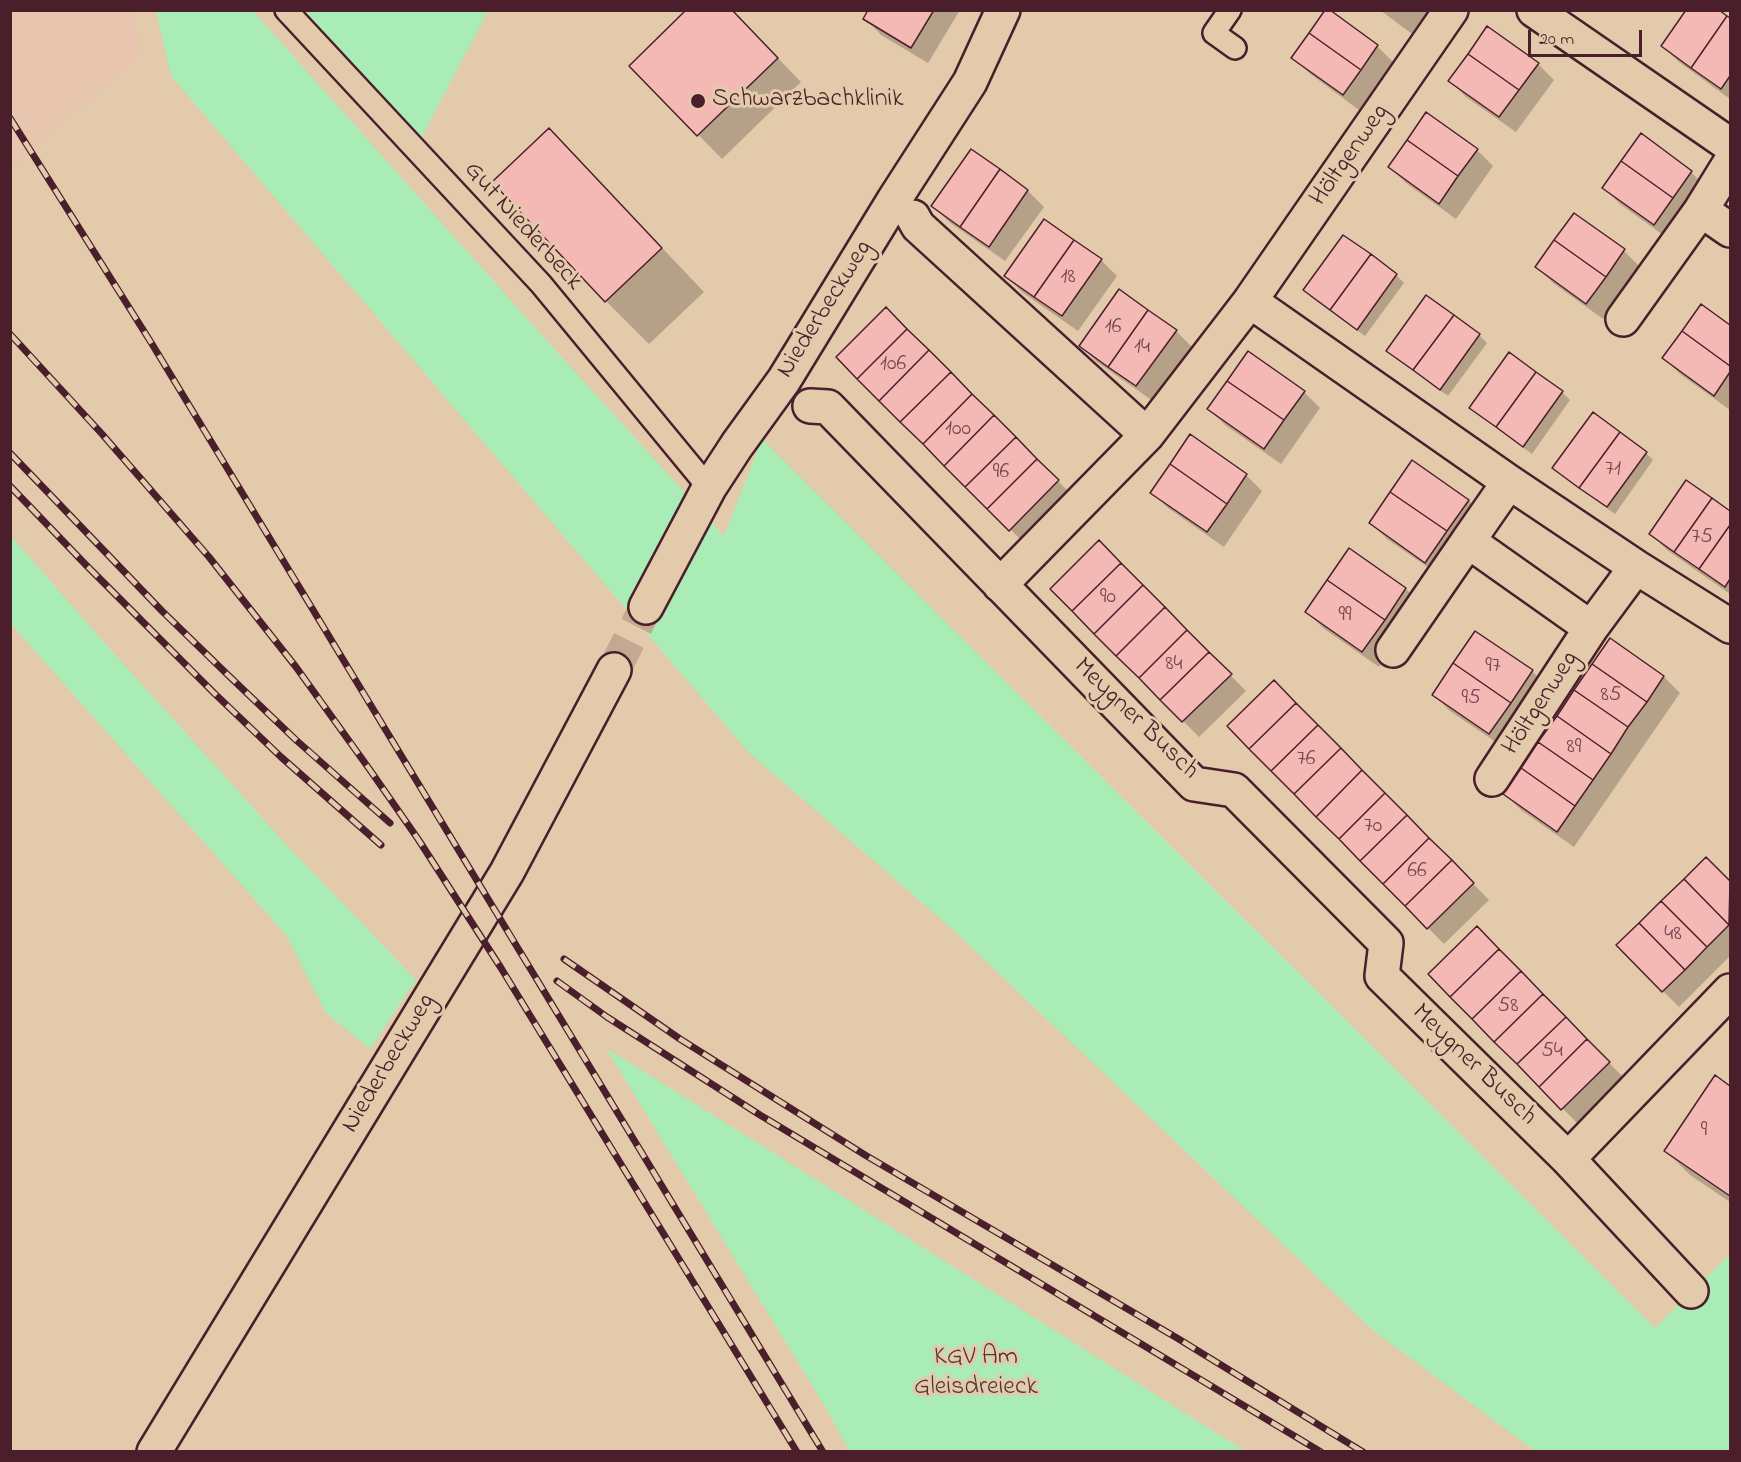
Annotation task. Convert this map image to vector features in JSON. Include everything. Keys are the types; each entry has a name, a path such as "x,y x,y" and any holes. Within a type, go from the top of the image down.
{"street":[{"name":"Niederbeckweg","path":"646,607 709,488 784,380 970,81 1003,10"},
{"name":"Höltgenweg","path":"1000,585 1147,435 1250,301 1451,10"},
{"path":"1534,10 1731,145"},
{"path":"1623,319 1701,210 1731,163"},
{"path":"1701,210 1731,230"},
{"path":"913,217 918,226 1147,435"},
{"path":"1250,301 1509,482 1636,567 1731,626"},
{"name":"Meygner Busch","path":"810,406 828,407 1194,784 1234,790 1386,943 1382,976 1568,1159 1691,1291"},
{"path":"1393,650 1509,482"},
{"name":"Höltgenweg","path":"1468,541 1591,628"},
{"name":"Höltgenweg","path":"1492,779 1591,628 1636,567"},
{"name":"Niederbeckweg","path":"154,1452 507,872 614,670"},
{"path":"1568,1159 1731,991"}],"lane":[{"name":"Gut Niederbeck","path":"286,10 541,284 709,488"},
{"path":"1230,10 1214,33 1234,48"}],"shaded area":[{"path":"11,10 132,11 141,55 11,169"}],"green space":[{"path":"156,11 253,11 724,536 762,439 1655,1328 1730,1254 1730,1451 1535,1451 1374,1331 950,927 748,752 171,76"},
{"path":"297,11 488,11 417,146"},
{"path":"10,535 284,842 416,980 370,1049 326,1013 286,935 11,624"},
{"name":"KGV Am Gleisdreieck","path":"606,1048 1245,1451 849,1451 827,1410"}],"building":[{"name":"Schwarzbachklinik","path":"686,10 732,10 778,58 697,136 629,66"},
{"path":"868,10 934,10 911,48 863,19"},
{"path":"1325,10 1330,10 1378,45 1361,70 1309,33"},
{"path":"1686,10 1719,10 1727,16 1691,68 1661,46"},
{"path":"1727,16 1730,18 1730,76 1721,89 1691,68"},
{"path":"1487,26 1539,63 1519,90 1468,54"},
{"path":"1309,33 1361,70 1343,95 1291,58"},
{"path":"1468,54 1519,90 1499,117 1448,81"},
{"path":"1426,112 1478,149 1458,176 1407,140"},
{"path":"549,128 662,248 605,302 492,182"},
{"path":"1641,133 1692,171 1673,198 1621,161"},
{"path":"1407,140 1458,176 1439,204 1388,167"},
{"path":"971,149 1000,169 960,227 931,206"},
{"path":"1621,161 1673,198 1654,225 1602,188"},
{"path":"1000,169 1028,190 989,247 960,227"},
{"path":"1574,213 1625,249 1606,277 1554,240"},
{"path":"1044,219 1074,240 1034,297 1004,276"},
{"path":"1343,235 1371,254 1330,310 1303,290"},
{"path":"1074,240 1102,259 1062,316 1034,297"},
{"path":"1554,240 1606,277 1586,304 1535,267"},
{"path":"1371,254 1397,274 1357,330 1330,310"},
{"path":"1119,289 1148,310 1108,367 1079,346"},
{"path":"1426,295 1454,315 1413,370 1386,351"},
{"path":"1701,304 1730,325 1730,366 1682,331"},
{"path":"886,307 907,329 857,379 836,357"},
{"path":"1148,310 1177,330 1136,386 1108,367"},
{"path":"1454,315 1480,334 1440,390 1413,370"},
{"path":"907,329 929,350 879,401 857,379"},
{"path":"1682,331 1730,366 1730,372 1714,396 1662,358"},
{"path":"929,350 951,372 900,422 879,401"},
{"path":"1248,351 1305,391 1284,420 1227,381"},
{"path":"1509,352 1536,372 1496,427 1469,408"},
{"path":"951,372 972,394 923,444 900,422"},
{"path":"1536,372 1563,391 1523,447 1496,427"},
{"path":"1227,381 1284,420 1264,449 1207,409"},
{"path":"972,394 994,415 944,466 923,444"},
{"path":"1593,412 1620,432 1579,488 1552,468"},
{"path":"994,415 1016,437 965,487 944,466"},
{"path":"1620,432 1647,452 1607,507 1579,488"},
{"path":"1190,434 1247,474 1227,504 1170,464"},
{"path":"1016,437 1037,459 987,509 965,487"},
{"path":"1037,459 1059,480 1009,531 987,509"},
{"path":"1412,460 1469,500 1447,531 1390,492"},
{"path":"1170,464 1227,504 1207,532 1150,493"},
{"path":"1686,480 1712,498 1674,552 1649,534"},
{"path":"1390,492 1447,531 1425,563 1369,523"},
{"path":"1712,498 1730,511 1730,525 1699,569 1674,552"},
{"path":"1730,525 1730,579 1725,587 1699,569"},
{"path":"1099,540 1121,563 1072,611 1050,589"},
{"path":"1349,548 1406,588 1385,620 1327,580"},
{"path":"1121,563 1143,585 1094,634 1072,611"},
{"path":"1327,580 1385,620 1362,652 1305,612"},
{"path":"1143,585 1165,607 1116,656 1094,634"},
{"path":"1165,607 1187,630 1139,678 1116,656"},
{"path":"1187,630 1209,652 1160,700 1139,678"},
{"path":"1475,631 1533,670 1511,703 1453,663"},
{"path":"1610,638 1664,676 1647,702 1592,664"},
{"path":"1209,652 1232,674 1182,722 1160,700"},
{"path":"1453,663 1511,703 1489,734 1432,695"},
{"path":"1592,664 1647,702 1628,727 1574,690"},
{"path":"1274,680 1296,703 1249,749 1227,726"},
{"path":"1574,690 1628,727 1611,754 1557,716"},
{"path":"1296,703 1318,725 1271,771 1249,749"},
{"path":"1557,716 1611,754 1593,780 1538,742"},
{"path":"1318,725 1341,748 1294,794 1271,771"},
{"path":"1538,742 1593,780 1575,806 1521,768"},
{"path":"1341,748 1362,770 1316,817 1294,794"},
{"path":"1521,768 1575,806 1557,832 1503,794"},
{"path":"1362,770 1385,793 1339,839 1316,817"},
{"path":"1385,793 1407,815 1360,861 1339,839"},
{"path":"1407,815 1429,838 1383,884 1360,861"},
{"path":"1429,838 1452,860 1405,906 1383,884"},
{"path":"1706,857 1730,881 1729,925 1684,879"},
{"path":"1452,860 1474,883 1427,929 1405,906"},
{"path":"1684,879 1729,925 1707,947 1661,901"},
{"path":"1661,901 1707,947 1685,970 1639,923"},
{"path":"1639,923 1685,970 1662,992 1616,945"},
{"path":"1477,926 1499,949 1450,997 1428,974"},
{"path":"1499,949 1521,971 1472,1019 1450,997"},
{"path":"1521,971 1543,994 1494,1042 1472,1019"},
{"path":"1543,994 1566,1017 1517,1064 1494,1042"},
{"path":"1566,1017 1587,1039 1539,1087 1517,1064"},
{"path":"1587,1039 1610,1062 1561,1110 1539,1087"},
{"path":"1715,1075 1730,1086 1730,1196 1664,1151"}],"tunnel":[{"path":"614,670 646,607"}],"railway":[{"path":"10,118 152,344 823,1452"},
{"path":"10,334 102,434 209,557 296,667 370,770 418,839 501,968 797,1452"},
{"path":"10,453 162,611 296,740 390,823"},
{"path":"10,486 214,693 281,757 381,845"},
{"path":"564,959 680,1039 865,1155 1177,1338 1363,1452"},
{"path":"557,981 607,1017 760,1115 1321,1452"}],"place":[{"name":"Schwarzbachklinik","path":"698,101"}]}
